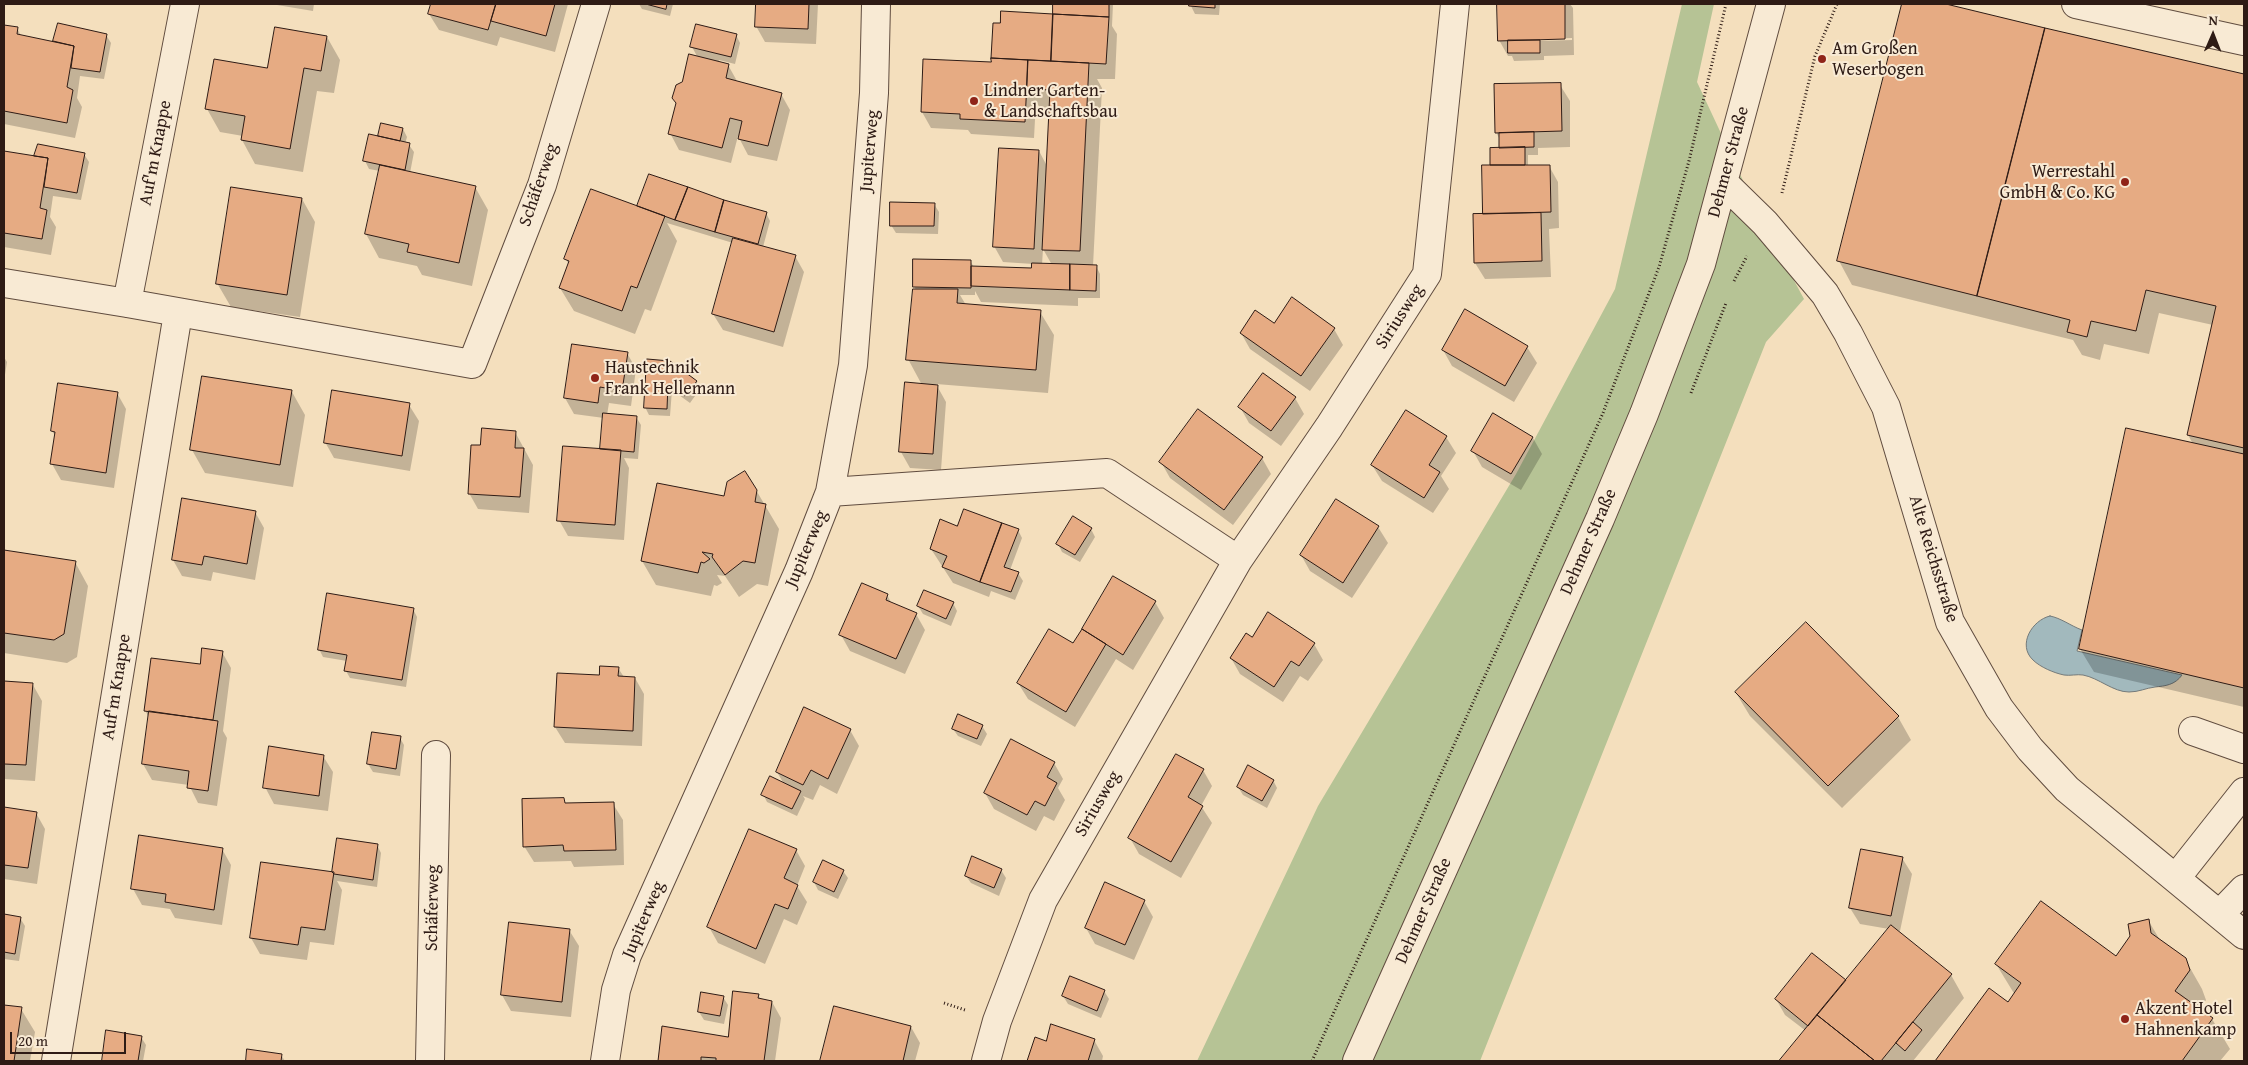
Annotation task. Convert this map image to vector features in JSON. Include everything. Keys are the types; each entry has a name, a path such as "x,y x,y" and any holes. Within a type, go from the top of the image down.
{"street":[{"name":"Auf'm Knappe","path":"127,303 186,4"},
{"name":"Schäferweg","path":"178,313 472,364 542,184 596,4"},
{"name":"Jupiterweg","path":"605,1061 616,990 627,954 799,571 830,492 853,365 874,93 876,4"},
{"name":"Siriusweg","path":"986,1061 997,1020 1043,900 1238,560 1329,427 1427,274 1455,4"},
{"name":"Dehmer Straße","path":"1357,1061 1600,519 1644,414 1701,264 1771,4"},
{"path":"2076,4 2244,41"},
{"name":"Alte Reichsstraße","path":"1724,182 1765,223 1825,294 1848,333 1886,407 1950,622 1999,708 2030,749 2067,790 2244,935"},
{"path":"4,283 178,313"},
{"name":"Auf'm Knappe","path":"56,1061 178,313"},
{"path":"830,492 1107,472 1238,560"},
{"path":"2193,731 2244,749"},
{"name":"Schäferweg","path":"430,1061 436,755"},
{"path":"2176,878 2244,792"},
{"path":"2220,914 2244,889"}],"path":[{"path":"1312,1061 1603,413 1659,267 1689,160 1726,4"}],"green space":[{"path":"1682,4 1714,4 1697,82 1761,219 1804,299 1766,342 1480,1061 1197,1061 1318,806 1516,474 1615,289"}],"water":[{"path":"2050,616 2082,630 2077,651 2182,675 2170,684 2129,692 2117,690 2089,677 2064,675 2047,669 2033,660 2028,654 2026,647 2032,628 2043,618"}],"building":[{"path":"431,4 496,4 488,30 428,14"},
{"path":"496,4 555,4 546,36 491,21"},
{"path":"646,4 667,4 666,9"},
{"path":"756,4 809,4 808,29 755,27"},
{"path":"1053,4 1109,4 1109,17 1053,14"},
{"path":"1189,4 1215,4 1215,8 1189,6"},
{"path":"1497,4 1565,4 1565,39 1498,41"},
{"path":"1902,4 1946,4 2045,28 1977,296 1837,261"},
{"path":"1001,11 1053,14 1051,61 991,58 993,23 1000,23"},
{"path":"1053,14 1109,17 1106,64 1051,61"},
{"path":"58,23 107,34 100,72 71,68 74,46 53,41"},
{"path":"696,24 737,34 731,57 690,47"},
{"path":"4,25 18,27 17,34 74,46 67,87 73,90 67,123 4,111"},
{"path":"275,27 327,36 321,71 304,68 290,149 241,140 245,116 205,109 214,59 267,68"},
{"name":"Werrestahl GmbH & Co. KG","path":"2045,28 2244,74 2244,448 2187,435 2216,306 2146,290 2136,331 2091,321 2087,337 2067,332 2070,320 1977,296"},
{"path":"1508,40 1540,40 1540,53 1508,53"},
{"path":"689,54 729,64 726,78 782,93 768,146 738,139 742,121 730,118 722,148 668,134 676,103 672,98 676,85 682,82"},
{"name":"Lindner Garten- & Landschaftsbau","path":"991,58 1028,60 1025,122 960,119 960,114 921,112 923,59 991,62"},
{"path":"1028,60 1089,63 1080,251 1042,250 1050,90 1027,89"},
{"path":"1561,83 1562,131 1495,133 1494,84"},
{"path":"381,123 403,128 400,141 378,136"},
{"path":"1534,132 1534,147 1499,148 1499,133"},
{"path":"369,134 410,143 405,170 363,161"},
{"path":"38,144 85,153 77,193 44,187 48,158 34,156"},
{"path":"1525,147 1525,165 1490,165 1490,148"},
{"path":"999,148 1039,150 1034,249 993,247"},
{"path":"4,151 48,158 40,208 47,210 42,239 4,233"},
{"path":"380,165 476,186 459,263 407,252 409,244 365,234"},
{"path":"1482,165 1550,165 1551,212 1483,214"},
{"path":"649,174 688,187 675,220 637,206"},
{"path":"231,187 302,198 287,295 216,284"},
{"path":"688,187 724,200 715,232 675,220"},
{"path":"591,189 665,216 637,288 631,286 622,311 559,288 569,261 564,259"},
{"path":"724,200 767,212 758,244 715,232"},
{"path":"890,202 935,203 934,226 890,226"},
{"path":"1541,213 1542,261 1474,263 1473,214"},
{"path":"733,238 796,255 774,332 712,314"},
{"path":"913,259 971,260 971,288 913,287"},
{"path":"1032,263 1070,264 1070,290 971,286 971,266 1031,268"},
{"path":"1070,264 1097,265 1096,291 1070,290"},
{"path":"913,289 958,289 957,303 1041,310 1036,370 906,360"},
{"path":"1292,297 1335,328 1301,376 1240,333 1255,310 1274,323"},
{"path":"1465,309 1528,346 1505,386 1442,350"},
{"name":"Haustechnik Frank Hellemann","path":"572,344 628,352 622,391 600,387 598,403 564,398"},
{"path":"647,359 670,361 697,381 685,396 668,384 667,409 644,408"},
{"path":"1263,373 1296,397 1271,431 1238,407"},
{"path":"202,376 292,390 280,465 190,450"},
{"path":"905,382 938,385 933,454 899,452"},
{"path":"58,383 118,392 106,473 50,464 55,432 51,431"},
{"path":"332,390 410,403 402,456 324,443"},
{"path":"1198,409 1263,457 1224,510 1159,462"},
{"path":"1406,410 1447,436 1429,465 1440,472 1424,498 1371,465"},
{"path":"603,413 637,416 634,452 600,449"},
{"path":"1493,413 1533,437 1511,474 1471,451"},
{"path":"482,428 516,431 515,448 524,448 520,497 468,494 471,445 480,445"},
{"path":"2126,428 2244,454 2244,688 2079,649"},
{"path":"563,446 621,450 615,525 557,521"},
{"path":"745,471 757,490 755,502 766,504 755,563 743,561 725,575 712,557 713,554 702,552 710,559 704,563 701,562 698,573 641,561 657,483 724,496 727,482"},
{"path":"182,498 256,511 247,564 204,556 202,565 172,560"},
{"path":"1336,499 1379,526 1343,583 1300,555"},
{"path":"964,509 1002,523 980,582 942,567 947,556 930,549 940,519 957,526"},
{"path":"1073,516 1092,528 1075,555 1056,544"},
{"path":"1002,523 1019,529 1004,567 1019,572 1011,592 980,582"},
{"path":"4,550 76,561 64,634 54,640 4,633"},
{"path":"1113,576 1156,601 1123,655 1082,629"},
{"path":"862,583 888,594 886,600 917,613 896,659 839,635"},
{"path":"924,590 954,602 946,619 917,606"},
{"path":"327,593 414,608 402,680 344,671 347,655 318,650"},
{"path":"1268,612 1315,643 1299,666 1291,661 1274,687 1230,658 1246,633 1252,637"},
{"path":"1806,622 1899,716 1828,786 1735,692"},
{"path":"1049,629 1073,643 1082,629 1106,644 1066,712 1017,683"},
{"path":"202,648 223,651 213,720 144,711 151,658 200,664"},
{"path":"600,666 619,667 618,676 635,677 633,731 554,727 557,673 599,675"},
{"path":"4,681 33,683 26,765 4,764"},
{"path":"804,707 851,729 828,779 811,770 803,785 776,772"},
{"path":"149,711 218,721 208,791 187,788 189,771 142,764"},
{"path":"958,714 983,725 977,739 952,729"},
{"path":"372,732 401,736 396,769 367,764"},
{"path":"1011,739 1055,762 1047,777 1057,783 1045,806 1035,801 1027,815 984,793"},
{"path":"269,746 324,755 319,796 263,788"},
{"path":"1176,754 1204,769 1188,797 1203,806 1171,862 1128,838"},
{"path":"1248,765 1274,780 1262,801 1237,787"},
{"path":"770,776 801,791 792,809 761,795"},
{"path":"564,798 565,803 614,802 616,850 564,851 563,845 523,847 522,799"},
{"path":"4,807 37,812 28,868 4,865"},
{"path":"749,829 797,849 784,878 798,885 788,909 775,904 756,949 707,927"},
{"path":"139,835 223,848 214,910 165,902 166,894 131,889"},
{"path":"337,838 378,844 373,880 334,874 332,872"},
{"path":"1861,849 1903,857 1891,916 1849,908"},
{"path":"972,856 1002,869 994,888 965,876"},
{"path":"823,860 844,870 834,892 813,882"},
{"path":"261,862 334,872 325,930 301,927 298,945 250,938"},
{"path":"1105,882 1145,900 1125,945 1085,928"},
{"name":"Akzent Hotel Hahnenkamp","path":"2041,901 2116,956 2130,936 2128,924 2149,919 2151,933 2186,958 2190,970 2175,991 2213,1018 2182,1061 1935,1061 1989,988 2008,1002 2021,983 1995,964"},
{"path":"4,914 21,917 15,954 4,952"},
{"path":"509,922 570,929 562,1002 501,995"},
{"path":"1891,925 1952,974 1881,1061 1875,1061 1817,1015"},
{"path":"1812,953 1846,980 1808,1026 1775,999"},
{"path":"1070,976 1105,990 1097,1011 1062,996"},
{"path":"733,991 759,994 758,998 772,1001 764,1061 716,1061 716,1058 701,1057 701,1061 658,1061 662,1026 728,1037"},
{"path":"701,992 724,996 720,1016 698,1012"},
{"path":"4,1005 22,1007 14,1061 4,1061"},
{"path":"834,1006 911,1026 903,1061 820,1061"},
{"path":"1817,1015 1875,1061 1779,1061"},
{"path":"1913,1022 1922,1030 1905,1051 1896,1043"},
{"path":"1051,1024 1095,1039 1088,1061 1027,1061 1035,1037 1046,1041"},
{"path":"106,1030 142,1036 138,1061 102,1061"},
{"path":"247,1049 282,1054 281,1061 246,1061"}],"place":[{"name":"Am Großen Weserbogen","path":"1822,59"},
{"name":"Lindner Garten- & Landschaftsbau","path":"974,101"},
{"name":"Werrestahl GmbH & Co. KG","path":"2125,182"},
{"name":"Haustechnik Frank Hellemann","path":"595,378"},
{"name":"Akzent Hotel Hahnenkamp","path":"2125,1019"}]}
